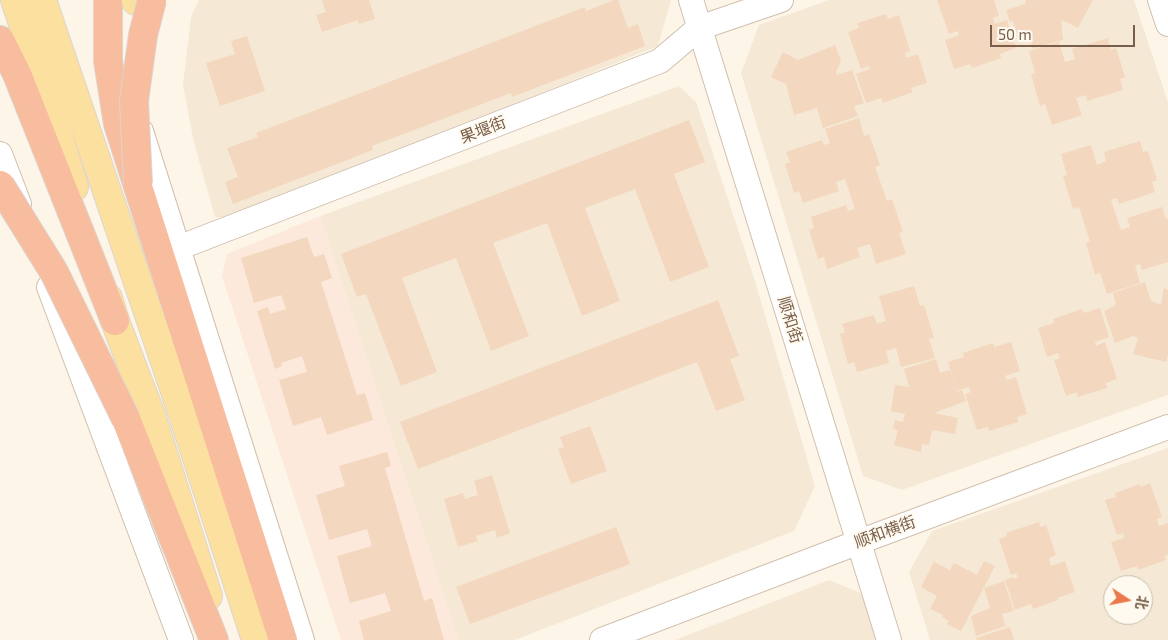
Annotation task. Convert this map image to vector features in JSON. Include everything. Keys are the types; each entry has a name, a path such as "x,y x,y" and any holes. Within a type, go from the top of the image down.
{"highway":[{"path":"108,0 108,61 118,124 283,640"},
{"path":"138,184 134,100 143,35 140,0"},
{"path":"0,40 17,74 115,321"},
{"path":"0,185 54,272 139,417 214,640"}],"main road":[{"path":"15,0 115,321 139,417 222,640"},
{"path":"42,0 182,412 256,640"}],"street":[{"path":"140,0 137,118 302,640"},
{"name":"顺和街","path":"691,0 889,640"},
{"name":"果堰街","path":"178,248 660,61 699,28 781,0"},
{"path":"1160,0 1168,24"},
{"path":"0,154 181,640"},
{"name":"顺和横街","path":"602,640 1168,427"}],"shaded area":[{"path":"199,0 671,0 658,46 231,218 215,217 194,143 183,85 191,17"},
{"path":"829,0 1134,0 1168,102 1168,395 902,490 863,476 741,73 759,25"},
{"path":"679,86 696,102 755,281 815,486 794,531 515,640 458,640 320,216"},
{"path":"320,216 458,640 341,640 222,276 227,254"},
{"path":"1168,448 1168,640 930,640 909,572 932,531"},
{"path":"829,580 863,594 877,640 675,640"}],"building":[{"path":"322,0 369,0 375,19 359,24 358,20 322,32 316,15 326,12"},
{"path":"618,0 628,28 638,24 645,46 512,97 511,93 372,146 373,150 233,204 225,182 238,177 227,148 258,137 256,133 585,7 586,11"},
{"path":"937,0 994,0 999,16 993,18 995,24 1007,20 1016,48 1000,54 1001,58 972,68 970,64 954,69 945,40 959,35 958,31 949,34"},
{"path":"1026,0 1093,0 1078,28 1062,20 1063,40 1032,49 1031,40 1025,34 1017,33 1013,21 1010,22 1006,10 1025,4"},
{"path":"886,14 888,19 899,15 910,51 905,53 906,58 918,54 927,83 911,88 913,92 883,103 881,98 866,103 856,74 870,69 869,66 861,69 848,32 859,28 857,23"},
{"path":"247,36 265,91 220,106 206,63 235,54 231,41"},
{"path":"1108,38 1111,50 1116,48 1125,77 1120,79 1123,90 1087,101 1086,95 1076,98 1082,115 1052,125 1045,104 1040,106 1031,74 1035,73 1029,51 1059,42 1065,62 1075,59 1072,49"},
{"path":"835,45 841,61 836,72 837,75 852,70 864,103 854,106 858,116 823,128 817,108 794,115 786,84 771,77 783,52 798,60"},
{"path":"859,118 864,136 869,134 880,165 875,167 887,201 892,199 903,232 899,233 906,254 876,264 870,244 857,248 860,257 827,269 824,257 818,259 809,230 814,228 811,217 846,205 848,211 855,209 845,179 836,182 839,191 803,203 799,191 794,193 785,164 790,162 786,152 822,140 824,145 830,143 825,129"},
{"path":"689,120 705,162 674,174 709,267 670,282 635,189 585,208 620,301 582,316 547,223 493,243 529,336 491,351 456,258 402,278 437,372 401,386 366,294 357,297 341,254"},
{"path":"1140,141 1143,152 1148,151 1157,180 1152,182 1155,192 1119,204 1117,198 1111,200 1121,230 1130,227 1127,218 1162,207 1166,219 1168,218 1168,262 1142,270 1140,264 1135,266 1140,283 1107,294 1100,273 1095,275 1086,243 1090,242 1079,207 1073,209 1063,176 1067,175 1061,154 1091,145 1097,165 1106,161 1104,152"},
{"path":"307,237 314,257 324,254 332,278 321,282 357,395 365,393 373,420 327,435 321,417 293,426 279,380 307,372 302,356 281,363 282,366 275,369 257,311 268,307 270,314 286,309 281,295 254,303 241,258"},
{"path":"1145,282 1151,301 1161,305 1164,288 1168,290 1168,355 1166,362 1133,354 1138,338 1133,336 1115,343 1104,311 1116,305 1113,293"},
{"path":"914,286 920,306 924,305 934,338 929,339 935,358 901,367 896,348 886,351 889,363 857,372 854,362 848,364 840,334 845,332 842,324 874,315 877,324 886,321 879,296"},
{"path":"718,300 739,356 730,359 745,400 716,411 697,362 418,469 400,422"},
{"path":"1100,308 1109,337 1095,342 1096,346 1105,342 1117,379 1106,383 1107,388 1078,397 1077,392 1066,396 1054,360 1060,358 1058,353 1047,357 1038,328 1054,323 1053,319 1082,309 1084,313"},
{"path":"1011,342 1020,371 1005,376 1007,380 1016,377 1027,414 1017,417 1018,422 989,431 988,427 977,430 965,394 971,392 969,387 957,391 948,362 964,357 963,353 993,343 994,347"},
{"path":"936,359 940,373 950,370 957,392 962,390 966,401 934,413 958,418 955,434 932,430 929,445 922,444 921,452 894,445 898,430 893,429 895,420 903,422 905,414 891,411 895,385 909,387 904,369"},
{"path":"590,426 607,471 571,484 558,449 564,447 560,437"},
{"path":"387,452 391,466 385,468 424,601 432,598 444,640 364,640 359,621 391,611 385,593 350,603 337,556 372,546 367,529 329,540 316,495 345,486 339,466"},
{"path":"492,475 510,533 497,538 495,530 476,536 478,541 458,547 444,499 463,493 465,499 478,495 474,481"},
{"path":"1150,483 1162,517 1157,519 1159,526 1168,523 1168,555 1165,556 1166,560 1138,570 1137,566 1121,571 1111,542 1124,538 1123,533 1117,535 1105,500 1116,497 1115,493 1140,484 1141,487"},
{"path":"1039,522 1040,527 1046,525 1056,555 1049,558 1051,566 1065,561 1075,592 1033,609 1031,604 1015,610 1005,580 1013,577 1014,579 1018,578 1016,573 1011,575 999,539 1007,536 1006,533"},
{"path":"616,527 630,564 470,624 456,587"},
{"path":"984,561 995,566 961,631 947,624 949,621 942,617 943,615 930,609 937,596 921,587 934,562 950,570 954,563 977,575"},
{"path":"1004,581 1014,611 1002,614 1005,626 976,636 971,616 990,608 984,588"},
{"path":"1010,627 1014,640 977,640 976,638"}]}
